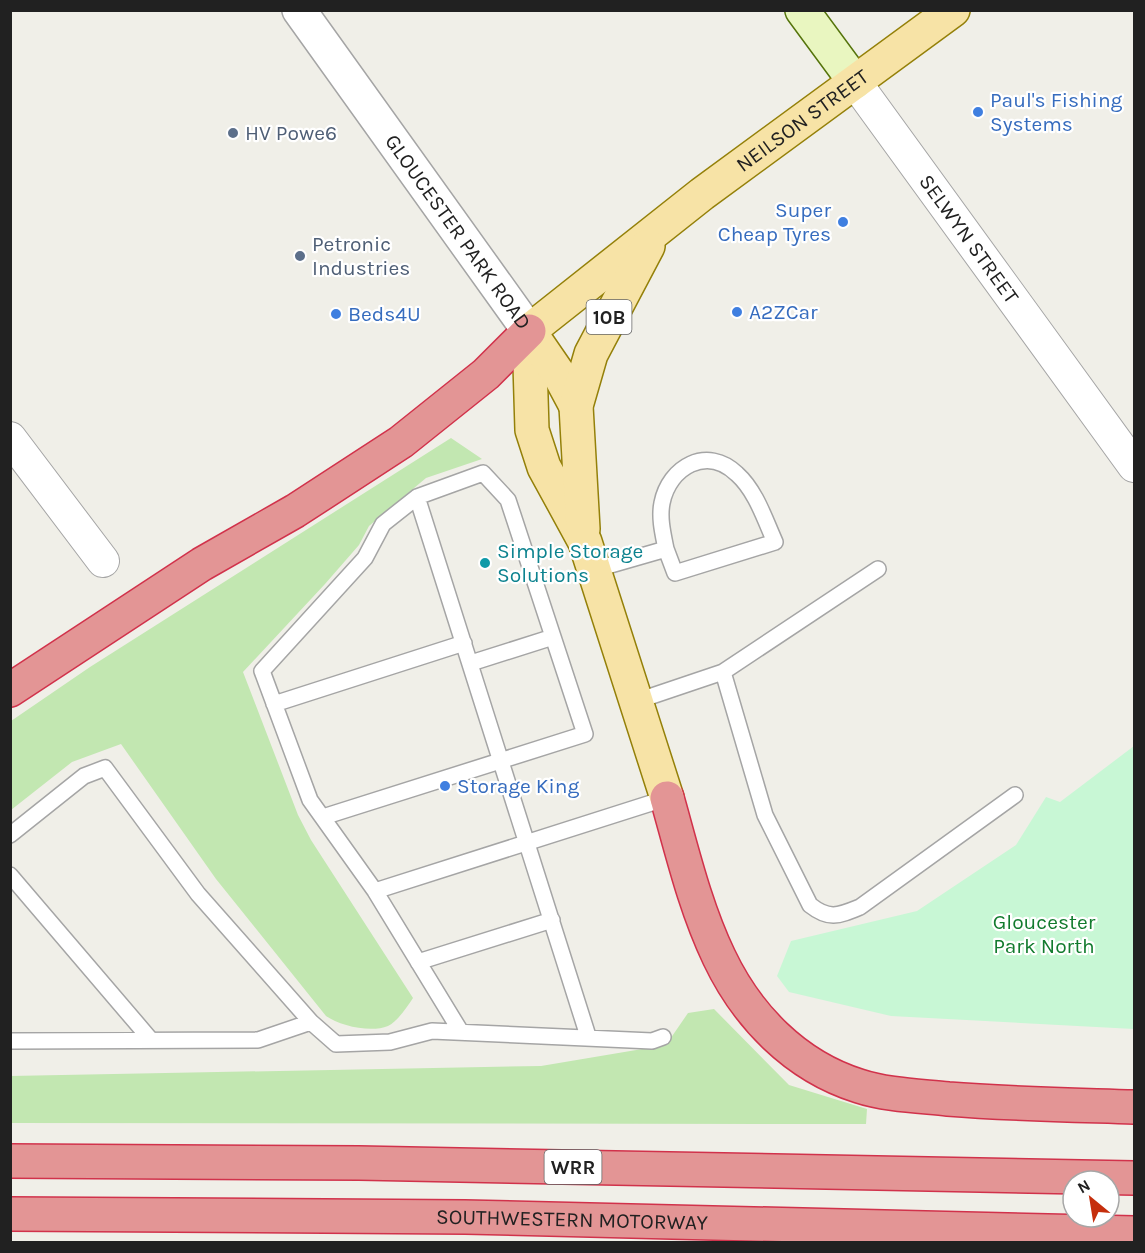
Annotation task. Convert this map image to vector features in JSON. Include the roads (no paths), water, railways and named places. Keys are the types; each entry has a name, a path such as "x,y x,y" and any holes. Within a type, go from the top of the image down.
{"highway":[{"path":"10,690 202,564 295,511 401,442 486,374 529,331"},
{"path":"667,798 687,868 719,957 753,1012 798,1057 859,1086 919,1096 998,1103 1134,1107"},
{"name":"WRR","path":"10,1161 358,1163 1134,1178"},
{"name":"SOUTHWESTERN MOTORWAY","path":"10,1214 465,1217 1134,1233"}],"main road":[{"name":"SELWYN STREET","path":"802,10 855,82"},
{"name":"NEILSON STREET","path":"529,331 702,194 953,10"},
{"name":"NEILSON STREET","path":"576,406 591,354 654,233"},
{"path":"529,331 560,376 576,406"},
{"name":"GLOUCESTER PARK ROAD","path":"529,331 532,430 544,467 589,556 638,700 667,798"},
{"name":"GLOUCESTER PARK ROAD","path":"576,406 576,446 589,556"}],"street":[{"name":"GLOUCESTER PARK ROAD","path":"299,10 529,331"},
{"name":"SELWYN STREET","path":"855,82 1134,466"},
{"path":"10,438 103,561"}],"lane":[{"path":"699,460 719,464 737,473 757,501 775,542 675,573 666,549 661,526 661,505 668,484 683,468 699,460"},
{"path":"323,817 585,734 508,500 483,473 417,497 384,524 365,558 262,671 310,800 375,891 461,1032"},
{"path":"417,497 529,842 588,1036"},
{"path":"589,556 666,549"},
{"path":"638,700 723,672 878,569"},
{"path":"471,663 553,637"},
{"path":"274,704 464,643"},
{"path":"723,672 765,815 810,905 822,914 839,915 860,907 1015,795"},
{"path":"10,835 84,776 105,768 198,894 311,1022 336,1044 390,1042 432,1031 588,1036 652,1041 663,1036"},
{"path":"375,891 667,798"},
{"path":"10,875 151,1040"},
{"path":"418,962 552,920"},
{"path":"10,1041 258,1040 311,1022"}],"place":[{"name":"Paul's Fishing Systems","path":"978,112"},
{"name":"HV Powe6","path":"233,133"},
{"name":"Super Cheap Tyres","path":"843,222"},
{"name":"Petronic Industries","path":"300,256"},
{"name":"A2ZCar","path":"737,312"},
{"name":"Beds4U","path":"336,314"},
{"name":"Simple Storage Solutions","path":"485,563"},
{"name":"Storage King","path":"445,786"}],"park label":[{"name":"Gloucester Park North","path":"1044,934"}]}
